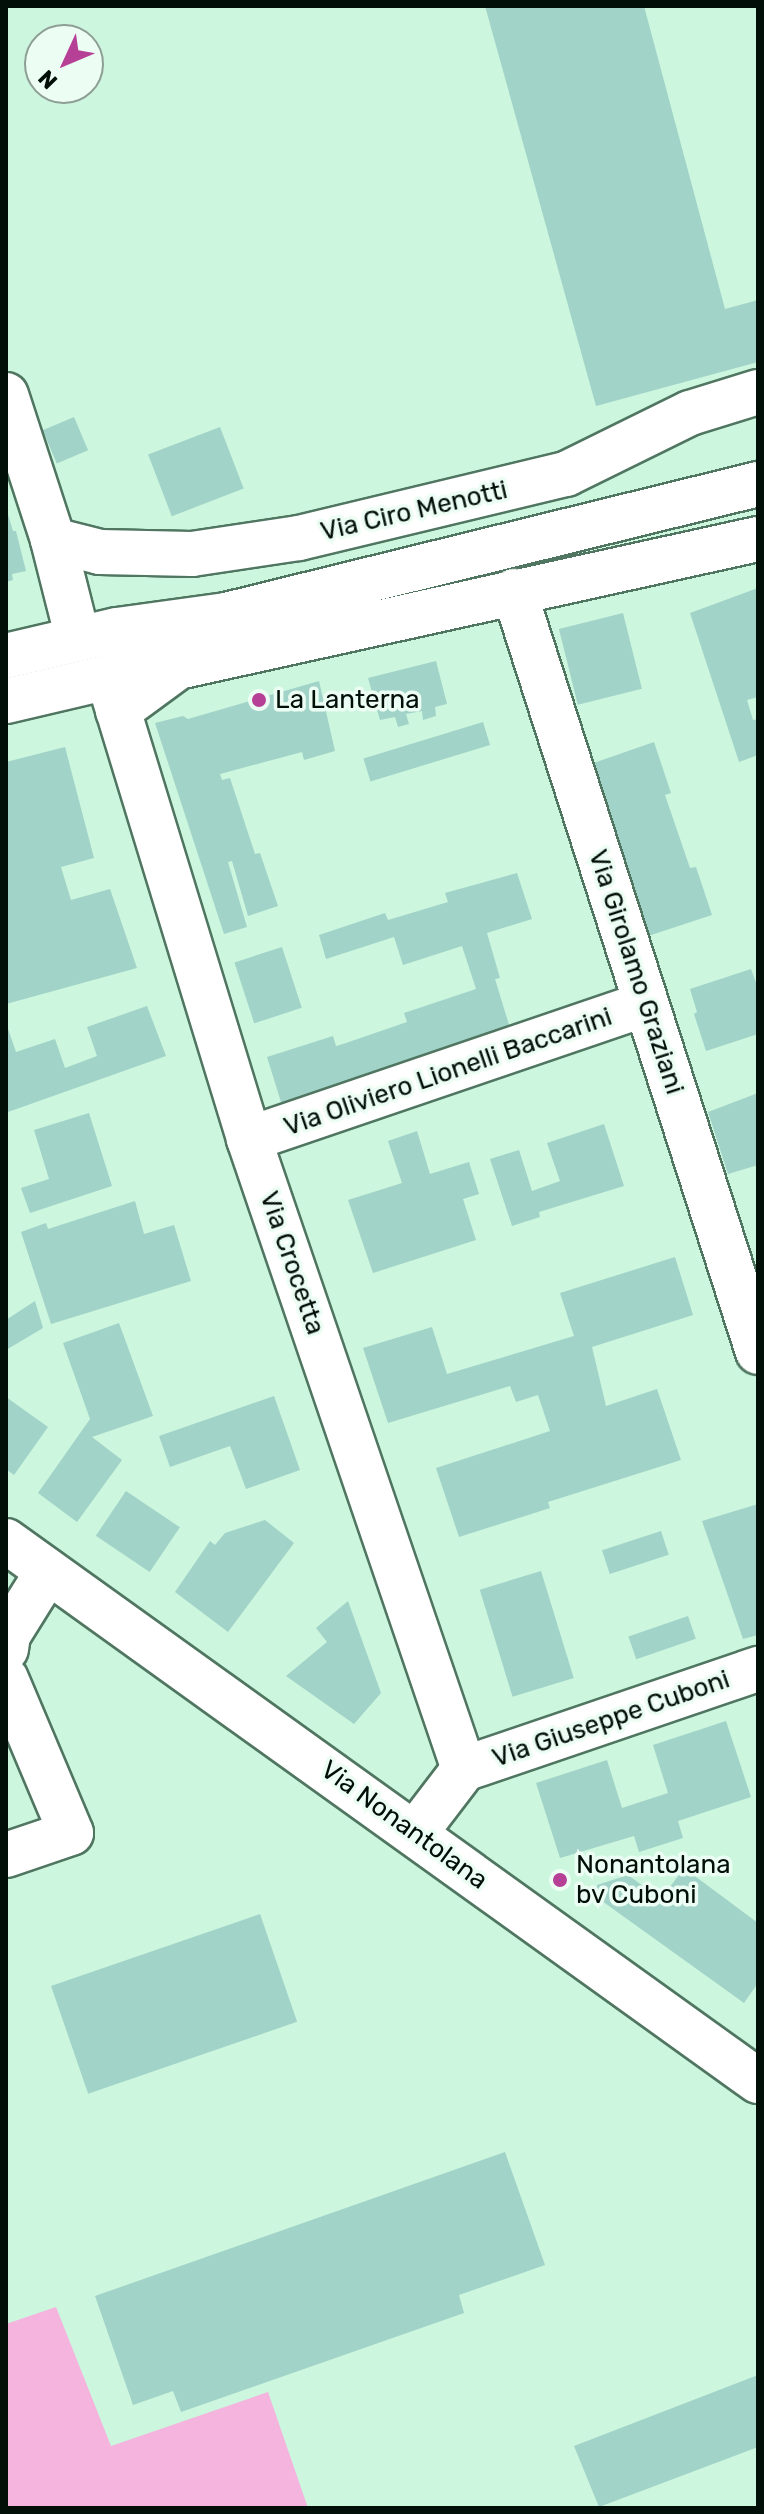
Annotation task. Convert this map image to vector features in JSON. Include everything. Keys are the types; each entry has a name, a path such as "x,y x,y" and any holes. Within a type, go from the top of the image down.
{"street":[{"name":"Via Ciro Menotti","path":"53,540 100,552 192,554 299,538 566,474 690,413 758,392"},
{"path":"6,395 53,540 78,639"},
{"path":"6,656 78,639 226,615 758,484"},
{"path":"6,701 113,694 178,667 758,539"},
{"name":"Via Girolamo Graziani","path":"514,591 758,1352"},
{"path":"113,694 226,615"},
{"name":"Via Crocetta","path":"113,694 249,1139 464,1769"},
{"name":"Via Oliviero Lionelli Baccarini","path":"249,1139 646,1004"},
{"name":"Via Nonantolana","path":"6,1541 758,2081"},
{"path":"6,1649 8,1635 48,1571"},
{"name":"Via Giuseppe Cuboni","path":"464,1769 758,1669"},
{"path":"6,1679 71,1833 6,1855"},
{"path":"415,1833 464,1769"}],"shaded area":[{"path":"56,2307 111,2446 268,2392 308,2508 6,2508 6,2324"}],"building":[{"path":"485,6 644,6 725,309 758,300 758,362 596,406"},
{"path":"74,417 88,450 57,463 43,430"},
{"path":"220,427 244,489 172,516 148,455"},
{"path":"6,508 13,531 16,531 26,571 12,574 13,580 6,582"},
{"path":"758,588 758,697 747,700 753,720 758,719 758,755 739,762 690,613"},
{"path":"623,613 642,689 578,705 559,629"},
{"path":"436,661 447,704 435,707 436,716 423,720 422,711 406,714 409,724 398,727 395,717 380,720 368,678"},
{"path":"319,681 335,751 304,760 302,752 220,774 222,780 230,778 255,854 260,853 278,906 248,916 232,861 228,862 247,927 224,934 155,723 183,716 188,719"},
{"path":"483,722 490,745 370,781 363,759"},
{"path":"654,742 671,793 665,795 690,868 696,867 712,915 645,937 585,766"},
{"path":"65,747 94,858 61,867 71,900 110,889 137,968 6,1004 6,762"},
{"path":"517,873 532,919 487,933 500,978 495,979 514,1041 285,1115 267,1057 333,1036 336,1046 343,1044 407,1022 404,1013 476,989 462,946 403,965 394,937 326,959 319,935 385,913 388,920 448,902 445,893"},
{"path":"282,947 302,1008 254,1023 234,962"},
{"path":"751,969 758,988 758,1034 706,1051 690,989"},
{"path":"147,1006 166,1056 8,1112 6,1023 16,1052 55,1039 65,1068 97,1056 87,1027"},
{"path":"758,1093 758,1165 728,1174 708,1112"},
{"path":"89,1113 112,1186 30,1213 21,1188 49,1179 34,1130"},
{"path":"604,1124 624,1186 539,1212 540,1217 512,1226 490,1159 519,1150 532,1191 560,1181 547,1143"},
{"path":"417,1131 430,1174 469,1162 479,1194 463,1199 476,1240 373,1273 348,1200 402,1183 388,1141"},
{"path":"135,1201 144,1234 174,1225 191,1281 51,1324 21,1232 46,1223 48,1229"},
{"path":"675,1257 693,1315 592,1347 606,1406 657,1389 681,1460 548,1502 550,1508 459,1537 436,1468 550,1431 538,1395 516,1402 510,1386 388,1423 363,1348 432,1327 447,1374 574,1336 560,1293"},
{"path":"35,1301 43,1328 6,1350 6,1320"},
{"path":"119,1323 153,1416 92,1437 122,1460 77,1522 38,1493 90,1419 63,1343"},
{"path":"274,1396 300,1470 246,1489 230,1446 170,1467 159,1436"},
{"path":"6,1397 48,1427 14,1475 6,1469"},
{"path":"126,1491 180,1527 150,1572 96,1536"},
{"path":"758,1504 758,1635 743,1639 702,1521"},
{"path":"265,1520 294,1543 228,1632 175,1592 210,1541 215,1545 225,1533"},
{"path":"661,1531 669,1555 610,1574 602,1550"},
{"path":"541,1571 574,1678 513,1697 480,1590"},
{"path":"348,1601 381,1693 354,1724 286,1676 327,1642 316,1628"},
{"path":"688,1616 696,1639 636,1659 628,1637"},
{"path":"726,1721 751,1797 678,1821 683,1838 639,1852 634,1836 560,1858 536,1783 607,1760 622,1808 668,1793 653,1745"},
{"path":"684,1868 758,1923 758,1983 744,2003 595,1896 597,1885 628,1875 661,1899"},
{"path":"260,1914 297,2022 88,2094 51,1986"},
{"path":"505,2152 545,2265 459,2295 464,2313 181,2412 173,2391 133,2405 95,2296"},
{"path":"758,2375 758,2447 599,2507 574,2446"}],"place":[{"name":"La Lanterna","path":"259,700"},
{"name":"Nonantolana bv Cuboni","path":"560,1880"}]}
